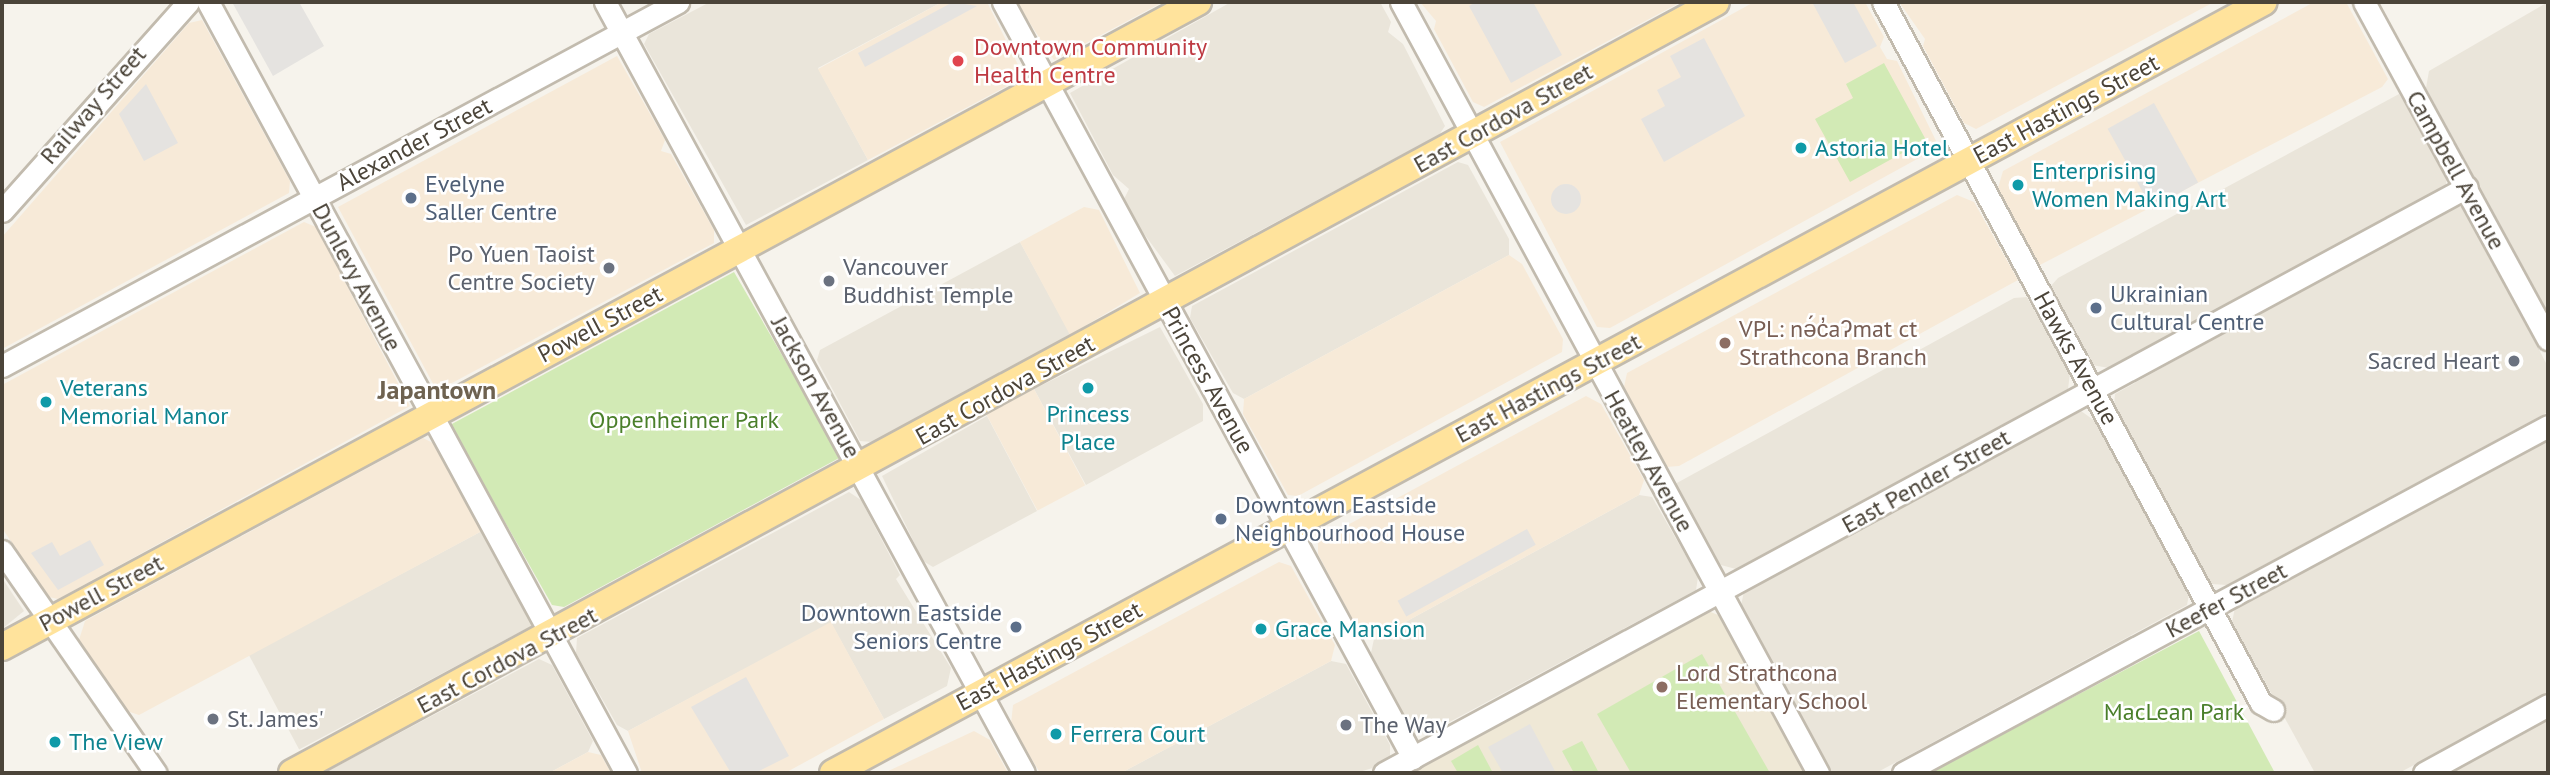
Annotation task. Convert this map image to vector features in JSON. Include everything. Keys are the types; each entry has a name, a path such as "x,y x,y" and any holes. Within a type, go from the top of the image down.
{"main road":[{"name":"Powell Street","path":"2,647 1198,2"},
{"name":"East Cordova Street","path":"292,773 862,469 1716,2"},
{"name":"East Hastings Street","path":"833,773 2264,2"}],"street":[{"name":"Railway Street","path":"2,211 188,2"},
{"name":"Dunlevy Avenue","path":"208,2 626,773"},
{"name":"Jackson Avenue","path":"606,2 862,469 1024,773"},
{"name":"Alexander Street","path":"2,366 678,2"},
{"name":"Princess Avenue","path":"1003,2 1413,758"},
{"name":"Heatley Avenue","path":"1401,2 1818,773"},
{"name":"Hawks Avenue","path":"1883,2 2261,703 2273,710"},
{"name":"Campbell Avenue","path":"2364,2 2548,339"},
{"name":"East Pender Street","path":"1384,773 2467,187"},
{"name":"Keefer Street","path":"1903,773 2548,426"},
{"path":"2,551 48,621 156,773"},
{"path":"2424,773 2548,705"}],"shaded area":[{"path":"232,2 299,2 324,46 273,76"},
{"path":"710,2 942,2 818,68 868,160 746,225 644,44 649,34"},
{"path":"942,2 987,2 1024,77 868,160 818,69"},
{"path":"953,2 977,6 865,67 858,53"},
{"path":"1016,2 1163,2 1054,60"},
{"path":"1231,2 1380,2 1391,22 1388,32 1403,44 1445,126 1439,135 1175,276 1128,212 1123,201 1129,189 1113,175 1070,93"},
{"path":"1420,2 1681,2 1484,107 1473,102 1434,29 1436,21"},
{"path":"1476,2 1533,2 1562,55 1511,83 1469,6"},
{"path":"1754,2 1865,2 1884,37 1880,47 1887,59 1897,61 1939,147 1610,328 1597,327 1500,142"},
{"path":"1812,2 1853,2 1877,46 1845,63"},
{"path":"1899,2 2214,2 1976,129 1964,123 1923,46 1925,39"},
{"path":"2314,2 2346,2 2388,79 2382,87 2038,266 1998,188 2003,171"},
{"path":"2548,2 2548,315 2426,88 2429,71"},
{"path":"202,20 290,181 289,193 2,349 2,237 189,23"},
{"path":"1704,38 1745,116 1664,162 1641,119 1665,106 1657,90 1681,77 1670,56"},
{"path":"617,56 665,140 661,151 671,154 714,230 714,243 437,391 338,207"},
{"path":"146,84 178,143 144,161 119,114"},
{"path":"2399,94 2448,175 2445,188 2109,368 2092,365 2050,287 2058,278"},
{"path":"2154,103 2198,183 2152,208 2108,129"},
{"path":"1458,162 1468,165 1509,239 1509,255 1244,399 1233,393 1190,318 1192,306"},
{"path":"1566,184 1577,188 1581,199 1577,210 1566,214 1555,210 1551,199 1555,188"},
{"path":"1957,195 1974,202 2018,280 1679,466 1666,467 1624,387 1627,373"},
{"path":"2455,205 2467,209 2548,367 2548,412 2227,585 2211,584 2114,406 2115,394"},
{"path":"1084,207 1099,210 1140,293 1070,335 1020,242"},
{"path":"304,222 316,227 410,406 58,599 49,597 2,528 2,385"},
{"path":"1020,242 1071,335 872,442 860,441 817,360 820,350"},
{"path":"1509,255 1522,264 1563,339 1562,352 1298,496 1288,495 1243,414 1244,399"},
{"path":"2027,297 2070,373 2068,389 1736,569 1717,564 1675,484 2014,298"},
{"path":"1160,327 1203,404 1203,421 1086,485 1034,389"},
{"path":"1034,389 1085,485 1037,511 986,414"},
{"path":"1586,396 1601,404 1644,480 1639,495 1374,639 1360,633 1318,554 1318,541"},
{"path":"2081,411 2095,421 2189,594 2187,605 1876,773 1832,773 1741,606 1744,591"},
{"path":"987,416 1037,511 933,567 923,561 882,476"},
{"path":"423,438 433,443 482,531 139,715 127,711 79,640 85,621"},
{"path":"2548,438 2548,693 2399,773 2315,773 2232,622 2235,608"},
{"path":"849,492 861,500 900,575 896,579 951,668 947,686 884,719 831,623 628,731 617,725 576,653 577,638"},
{"path":"1639,495 1652,497 1698,577 1696,590 1429,733 1413,732 1371,653 1374,639"},
{"path":"1527,529 1536,545 1406,616 1398,601"},
{"path":"482,531 532,625 299,749 249,655"},
{"path":"90,540 104,565 58,590 31,553 52,542 60,556"},
{"path":"1279,562 1291,566 1335,645 1331,661 1121,773 1040,773 1011,724 1013,705"},
{"path":"2,578 24,611 2,629"},
{"name":"Lord Strathcona Elementary School","path":"1708,611 1718,615 1805,773 1407,773"},
{"path":"831,622 884,719 785,773 642,773 628,731"},
{"path":"539,659 552,665 593,741 588,752 549,773 324,773"},
{"path":"1331,661 1346,664 1390,745 1390,758 1376,767 1356,773 1121,773"},
{"path":"746,677 789,756 755,773 731,773 691,707"},
{"path":"2548,719 2548,773 2449,773"},
{"path":"1530,724 1556,773 1503,773 1488,747"},
{"path":"974,731 990,740 1008,773 884,773"},
{"path":"588,752 601,755 611,773 549,773"}],"green space":[{"path":"1884,63 1926,140 1850,182 1815,119 1853,98 1846,84"},
{"name":"Oppenheimer Park","path":"734,272 841,457 564,607 552,605 450,425"},
{"name":"MacLean Park","path":"2199,631 2275,773 1929,773"},
{"path":"1702,654 1770,773 1631,773 1597,714"},
{"path":"1582,741 1599,773 1574,773 1562,751"},
{"path":"1478,745 1493,773 1458,773 1451,761"}],"place":[{"name":"Downtown Community Health Centre","path":"958,61"},
{"name":"Astoria Hotel","path":"1801,148"},
{"name":"Enterprising Women Making Art","path":"2018,185"},
{"name":"Evelyne Saller Centre","path":"411,198"},
{"name":"Po Yuen Taoist Centre Society","path":"609,268"},
{"name":"Vancouver Buddhist Temple","path":"829,281"},
{"name":"Ukrainian Cultural Centre","path":"2096,308"},
{"name":"VPL: nə́c̓aʔmat ct Strathcona Branch","path":"1725,343"},
{"name":"Sacred Heart","path":"2514,361"},
{"name":"Princess Place","path":"1088,388"},
{"name":"Veterans Memorial Manor","path":"46,402"},
{"name":"Downtown Eastside Neighbourhood House","path":"1221,519"},
{"name":"Downtown Eastside Seniors Centre","path":"1016,627"},
{"name":"Grace Mansion","path":"1261,629"},
{"name":"Lord Strathcona Elementary School","path":"1662,687"},
{"name":"St. James'","path":"213,719"},
{"name":"The Way","path":"1346,725"},
{"name":"Ferrera Court","path":"1056,734"},
{"name":"The View","path":"55,742"}],"district":[{"name":"Japantown","path":"437,390"}]}
